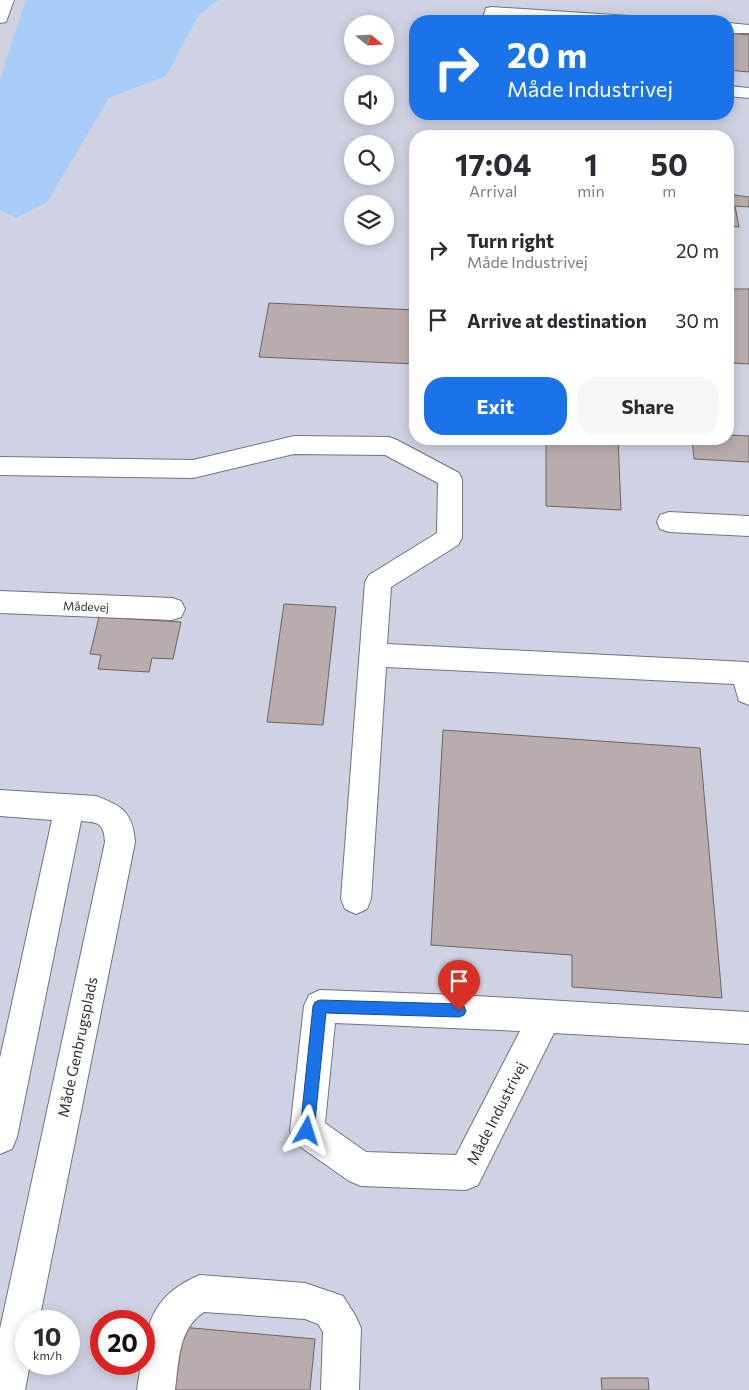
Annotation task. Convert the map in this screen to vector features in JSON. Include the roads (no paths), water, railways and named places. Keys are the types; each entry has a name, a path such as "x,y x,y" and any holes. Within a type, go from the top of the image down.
{"street":[{"path":"0,18 6,0"},
{"path":"491,15 492,12 538,15"},
{"path":"734,29 745,30"},
{"path":"734,92 749,93"},
{"path":"0,466 193,468 294,445 389,446 450,479 449,538 378,582 356,899"},
{"path":"669,522 749,526"},
{"name":"Mådevej","path":"0,602 172,609"},
{"path":"373,655 746,673 749,693"},
{"name":"Måde Genbrugsplads","path":"0,803 96,809 111,816 119,826 120,842 6,1390"},
{"path":"0,1137 69,807"},
{"name":"Måde Industrivej","path":"545,1016 466,1172 361,1169 307,1131 320,1006 459,1011 545,1016 749,1028"},
{"path":"156,1390 164,1334 180,1306 200,1293 305,1301 330,1309 342,1328 340,1390"}],"water":[{"path":"26,0 218,0 199,14 166,76 109,98 47,202 16,218 0,210 0,80"}]}
